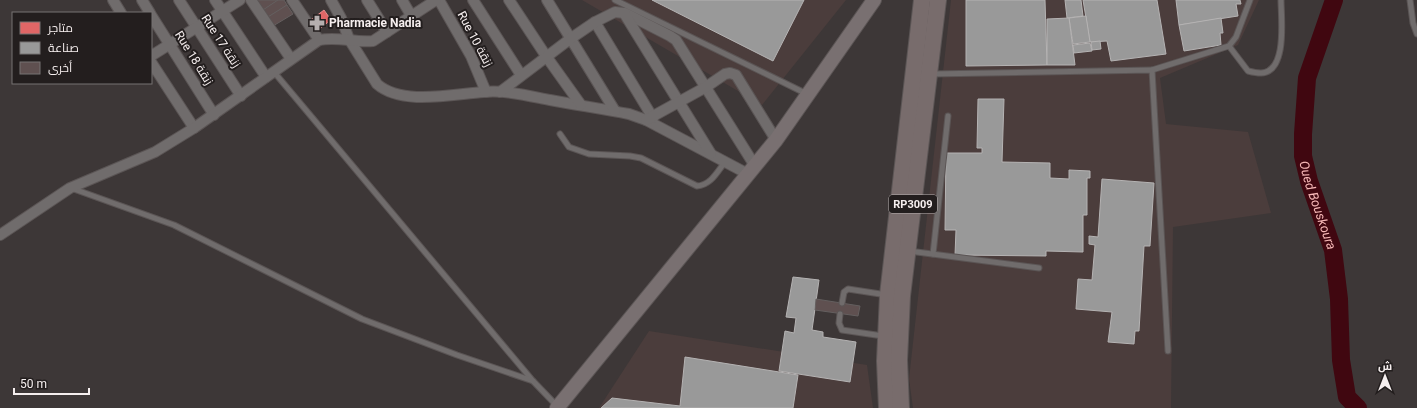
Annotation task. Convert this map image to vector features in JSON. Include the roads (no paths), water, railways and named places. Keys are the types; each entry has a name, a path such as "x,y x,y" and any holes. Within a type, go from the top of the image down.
{"main road":[{"name":"RP3009","path":"887,408 886,336 888,295 922,0"},
{"name":"RP3009","path":"901,408 899,360 900,327 928,74 938,0"}],"street":[{"path":"113,0 120,12"},
{"name":"Rue 18 زنقة","path":"142,0 149,12"},
{"name":"Rue 17 زنقة","path":"179,0 241,96"},
{"path":"215,0 270,74"},
{"path":"152,55 240,0"},
{"path":"251,0 291,59"},
{"path":"292,0 319,40"},
{"path":"331,0 344,24 349,39 377,84 395,94 436,96 500,92 615,111 649,119 726,162 752,170"},
{"path":"367,0 387,32"},
{"path":"402,0 412,17"},
{"path":"0,235 70,188 155,152 214,115 319,40 329,38 349,39 364,42 373,41 438,0"},
{"name":"Rue 10 زنقة","path":"438,0 471,56 486,92"},
{"path":"473,0 521,75"},
{"path":"509,0 581,106"},
{"path":"547,0 615,111"},
{"path":"558,408 776,140 874,0"},
{"path":"500,92 570,38 595,22 615,12 624,13 676,40 706,87 752,170"},
{"path":"624,13 711,154"},
{"name":"Rue 18 زنقة","path":"152,17 214,115"},
{"path":"595,22 649,119"},
{"path":"152,64 194,128"},
{"path":"649,119 706,87 725,74 730,73 736,75 776,140"}],"lane":[{"path":"615,0 808,94"},
{"path":"928,74 1152,70 1229,46 1236,37 1250,0"},
{"path":"1229,46 1248,71 1262,73 1269,69 1278,60 1283,41 1282,0"},
{"path":"1410,0 1413,23 1417,34"},
{"path":"1152,70 1168,351"},
{"path":"270,74 533,381 558,408"},
{"path":"933,254 948,116"},
{"path":"560,134 569,147 589,154 630,156 640,158 697,186 705,185 709,182 726,162"},
{"path":"70,188 174,225 362,319 457,355 533,381"},
{"path":"908,251 1039,268"},
{"path":"842,303 844,292 848,289 888,295"},
{"path":"840,314 839,323 842,330 886,336"}],"waterway":[{"name":"Oued Bouskoura","path":"1334,0 1307,78 1303,156 1309,181 1333,250 1339,299 1341,360 1347,397 1358,408"}],"place":[{"name":"Pharmacie Nadia","path":"317,23"}]}
